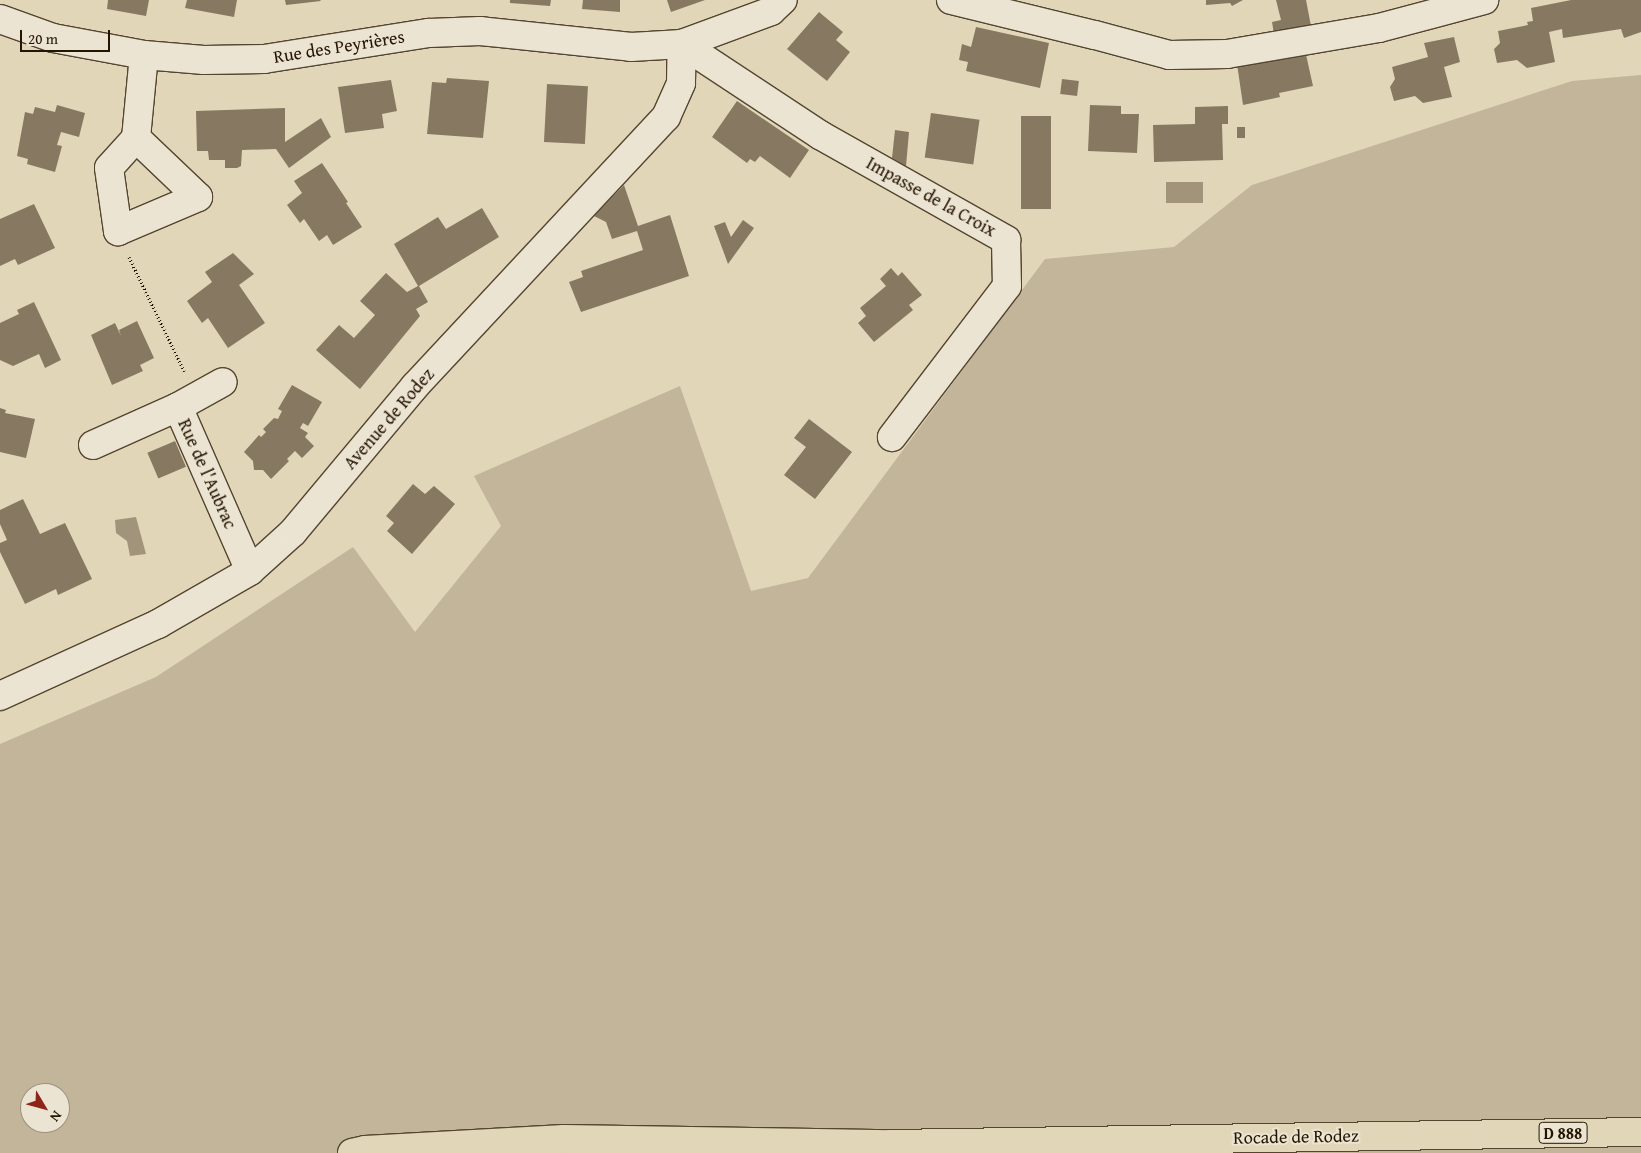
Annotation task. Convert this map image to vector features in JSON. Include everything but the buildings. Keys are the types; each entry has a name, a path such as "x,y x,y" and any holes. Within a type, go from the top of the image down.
{"highway":[{"name":"Rocade de Rodez","path":"352,1153 365,1150 564,1139 891,1144 1641,1132"}],"street":[{"name":"Rue des Peyrières","path":"0,18 53,38 144,55 204,60 264,59 429,33 480,31 632,47 682,44 771,11 784,0"},
{"path":"950,0 1095,34 1169,55 1227,54 1379,28 1484,0"},
{"name":"Impasse de la Croix","path":"682,44 820,135 1006,240 1007,286 892,437"},
{"name":"Avenue de Rodez","path":"0,696 158,624 250,571 294,532 415,386 666,117 681,83 682,44"},
{"path":"136,138 198,197 118,231 109,168 136,138 144,55"},
{"path":"178,406 224,382"},
{"name":"Rue de l'Aubrac","path":"93,445 178,406 250,571"}],"path":[{"path":"118,231 188,381 178,406"}],"shaded area":[{"path":"1641,75 1641,1153 0,1153 0,744 156,677 353,547 415,632 501,526 474,476 680,386 751,591 808,578 1045,259 1174,247 1252,185 1572,81"},
{"path":"1166,182 1203,182 1203,203 1166,203"},
{"path":"136,517 146,554 130,556 127,541 116,533 115,520"}]}
